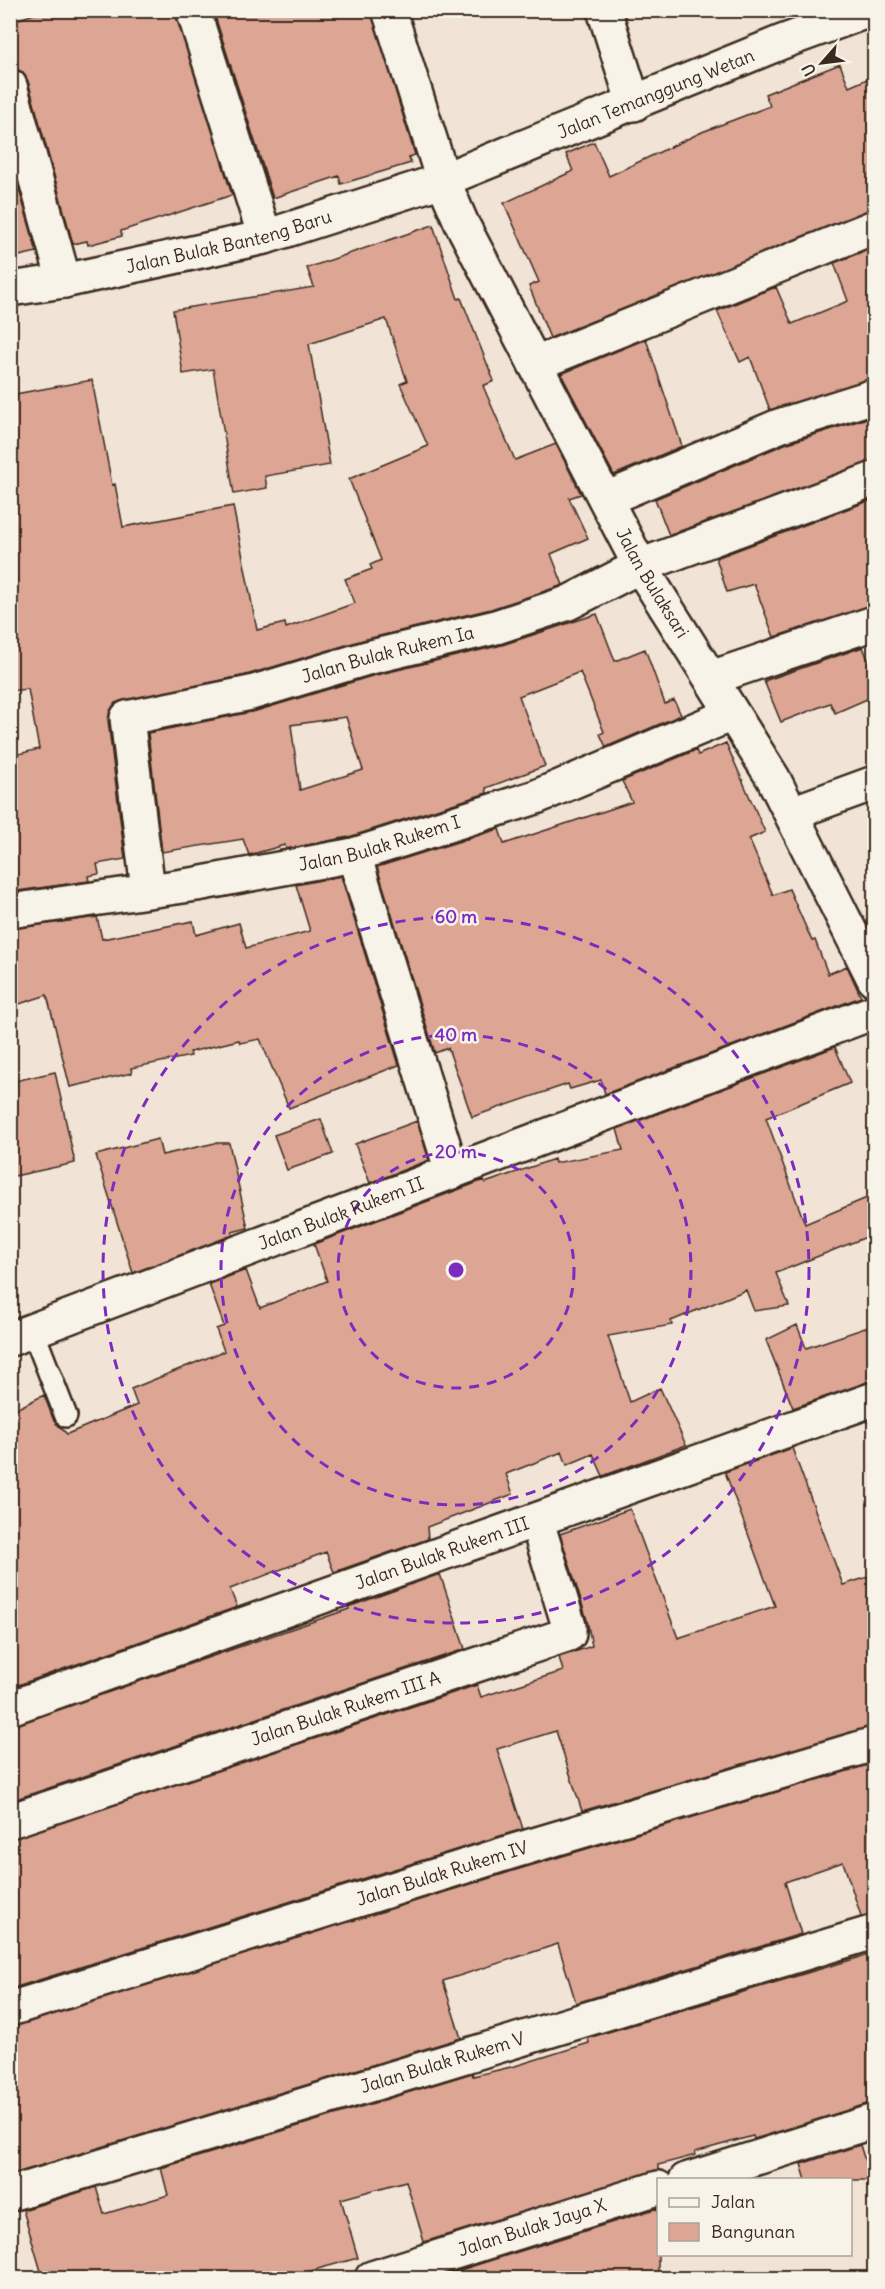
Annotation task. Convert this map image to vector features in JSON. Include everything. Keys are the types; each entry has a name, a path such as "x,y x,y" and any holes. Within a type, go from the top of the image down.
{"street":[{"path":"193,10 265,237"},
{"name":"Jalan Bulaksari","path":"389,10 450,199 640,566 792,813 874,979"},
{"path":"604,10 634,104"},
{"name":"Jalan Temanggung Wetan","path":"450,199 634,104 782,42 870,10"},
{"path":"10,87 64,281"},
{"name":"Jalan Bulak Banteng Baru","path":"10,289 64,281 450,199"},
{"path":"535,364 874,227"},
{"path":"606,499 779,426 874,396"},
{"name":"Jalan Bulak Rukem Ia","path":"148,890 127,718 251,693 367,658 496,627 568,603 640,566 874,479"},
{"path":"711,678 874,623"},
{"name":"Jalan Bulak Rukem I","path":"10,911 354,855 536,797 732,714"},
{"path":"792,813 874,783"},
{"path":"354,855 452,1172"},
{"name":"Jalan Bulak Rukem II","path":"22,1335 874,1012"},
{"name":"Jalan Bulak Rukem III","path":"10,1708 94,1676 537,1522 874,1400"},
{"name":"Jalan Bulak Rukem III A","path":"10,1821 569,1634 569,1626 537,1522"},
{"name":"Jalan Bulak Rukem IV","path":"10,2009 514,1851 874,1744"},
{"name":"Jalan Bulak Rukem V","path":"10,2194 874,1932"},
{"path":"693,2178 874,2121"},
{"name":"Jalan Bulak Jaya X","path":"372,2278 657,2188"}],"lane":[{"path":"22,1335 66,1416"}],"building":[{"path":"46,10 175,10 232,195 121,231 122,236 88,245 87,241 73,244 28,81 23,72 10,68 10,22"},
{"path":"213,10 371,10 415,155 409,157 411,163 341,184 339,176 273,198"},
{"path":"840,64 849,87 874,76 874,209 550,338 529,286 539,282 504,203 573,171 566,154 594,142 609,176 702,132 770,106 765,94"},
{"path":"10,158 37,252 10,258"},
{"path":"433,225 458,299 461,298 494,381 483,386 515,460 556,444 581,494 569,498 588,538 551,554 563,585 491,609 363,640 246,675 115,703 108,720 125,859 97,864 99,874 88,876 89,881 10,892 10,756 39,749 28,689 10,691 10,395 92,380 112,485 115,484 123,527 233,506 257,630 285,623 286,628 355,603 345,579 372,569 370,565 381,560 349,479 428,446 400,384 407,381 386,319 309,344 330,465 265,476 267,488 234,494 213,369 183,374 173,310 314,287 307,268"},
{"path":"874,247 874,378 770,410 750,357 740,362 717,311 776,287 792,324 848,301 834,263"},
{"path":"646,339 682,446 614,475 561,374"},
{"path":"874,416 874,461 669,535 655,499 785,444"},
{"path":"874,499 874,605 774,637 754,584 727,592 716,558"},
{"path":"597,614 615,661 645,649 665,704 674,700 681,715 606,747 600,734 604,732 580,672 519,696 545,766 486,788 487,793 349,837 286,849 285,845 249,855 243,839 162,852 148,733 256,711 372,676 502,645","holes":["346,717 363,770 300,790 291,725"]},
{"path":"863,647 874,675 874,696 835,713 830,703 781,722 764,681"},
{"path":"726,743 765,832 749,839 773,895 789,889 812,941 815,940 828,974 847,966 861,997 605,1094 601,1080 570,1089 568,1084 472,1117 448,1048 435,1053 377,867 499,829 504,844 632,802 622,781 696,750 698,755"},
{"path":"341,876 399,1065 289,1108 260,1039 240,1043 239,1040 190,1052 191,1056 131,1068 132,1073 70,1087 47,995 10,1007 10,929 97,917 102,939 193,921 196,935 239,923 246,948 310,931 296,885"},
{"path":"835,1047 850,1083 766,1118 805,1224 874,1195 874,1234 776,1273 789,1306 754,1311 746,1290 671,1321 672,1325 608,1336 630,1402 660,1388 686,1445 603,1476 593,1454 567,1465 562,1452 506,1474 513,1494 427,1527 428,1539 334,1572 326,1552 230,1589 237,1607 10,1688 10,1412 44,1395 54,1421 67,1434 137,1405 131,1389 224,1351 216,1329 224,1326 209,1284 246,1270 260,1308 327,1281 314,1244 484,1180 485,1183 554,1159 555,1163 623,1150 617,1129"},
{"path":"55,1072 75,1163 10,1177 10,1082"},
{"path":"321,1119 333,1154 287,1170 274,1135"},
{"path":"417,1121 429,1160 370,1183 355,1144"},
{"path":"158,1139 162,1155 215,1143 229,1143 248,1228 232,1232 233,1235 133,1273 96,1155"},
{"path":"797,1325 806,1348 874,1325 874,1380 793,1408 766,1340"},
{"path":"792,1448 843,1585 874,1575 874,1726 582,1811 556,1731 497,1749 523,1829 10,1989 10,1839 477,1685 481,1697 563,1671 559,1657 592,1646 587,1620 560,1534 630,1509 678,1638 775,1606 725,1472"},
{"path":"440,1574 465,1649 10,1801 10,1726 349,1609 348,1607"},
{"path":"874,1763 874,1914 861,1916 843,1862 785,1882 801,1934 576,2003 558,1944 443,1981 461,2038 13,2174 10,2165 10,2027 519,1869"},
{"path":"874,1953 874,2102 754,2139 753,2136 695,2152 696,2155 658,2165 658,2170 424,2242 406,2181 341,2199 358,2258 285,2278 43,2278 23,2210 96,2187 104,2214 168,2195 161,2168 472,2073 473,2076 515,2066 589,2043 588,2038"},
{"path":"860,2145 871,2180 805,2178 801,2164"},
{"path":"657,2208 658,2278 435,2278"}]}
